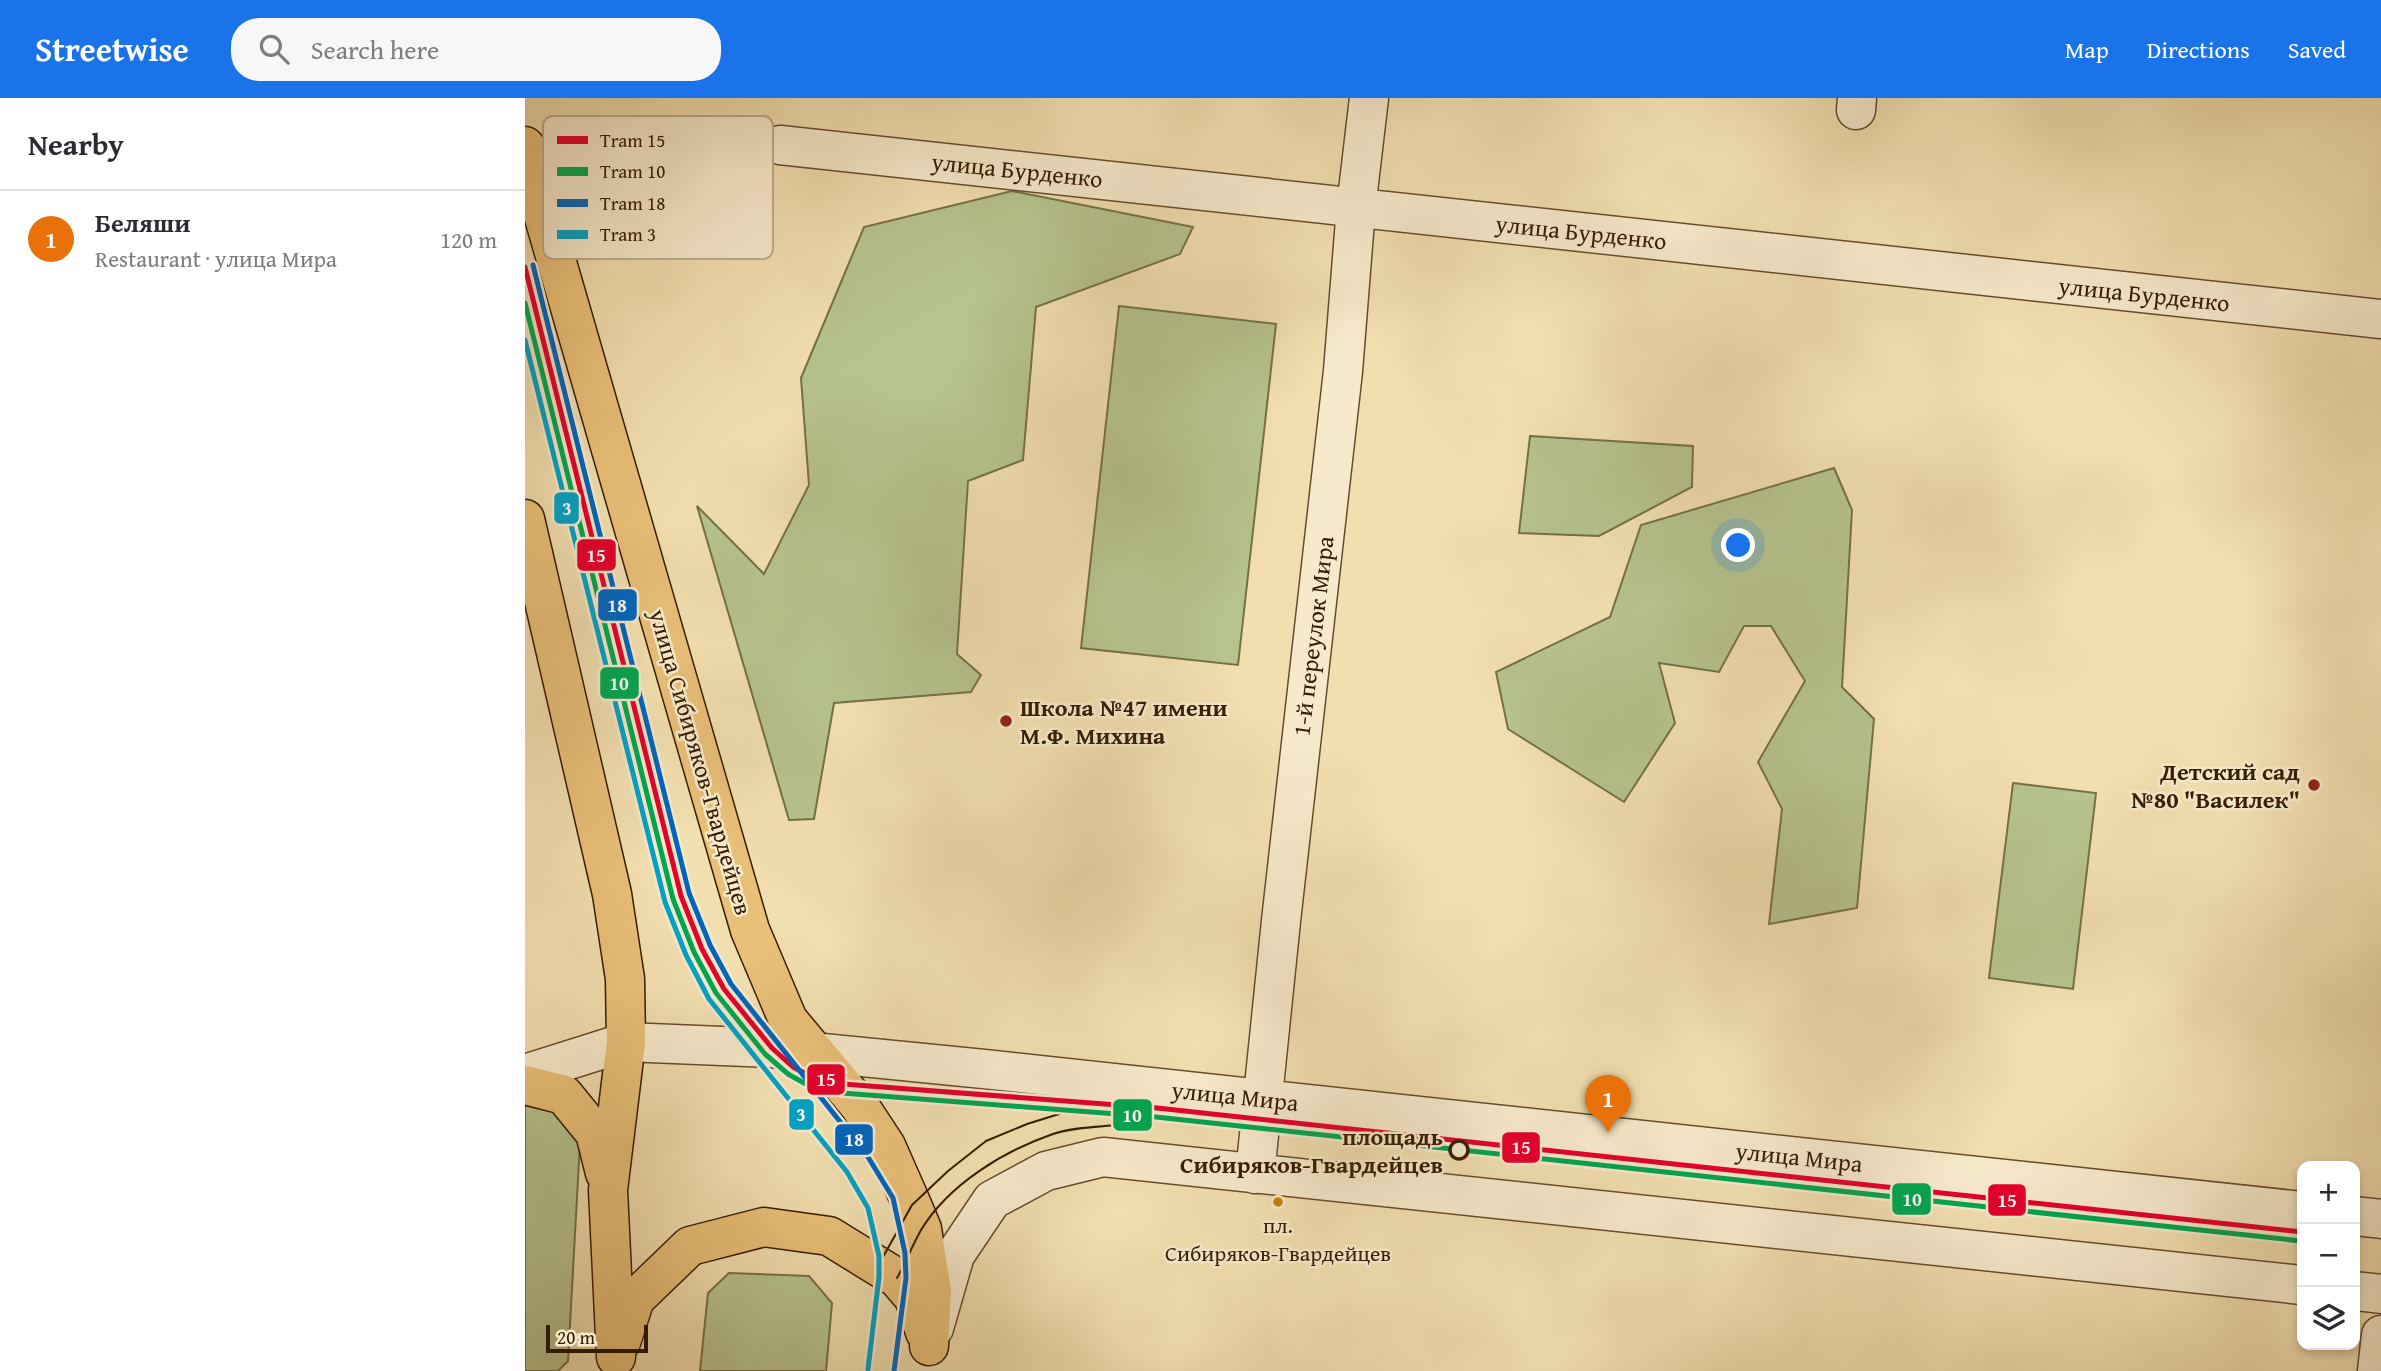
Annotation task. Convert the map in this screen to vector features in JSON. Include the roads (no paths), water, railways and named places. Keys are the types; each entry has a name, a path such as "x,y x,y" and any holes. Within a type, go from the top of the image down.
{"main road":[{"name":"улица Сибиряков-Гвардейцев","path":"525,146 543,216"},
{"name":"улица Сибиряков-Гвардейцев","path":"555,259 750,930 788,1020 859,1105 886,1146 922,1229 932,1292 928,1359"},
{"path":"525,519 612,894 625,979 626,1042 608,1189 616,1364"},
{"path":"525,1085 564,1095 595,1133 608,1189"},
{"path":"616,1364 635,1299 690,1246 764,1227 829,1236 897,1278 914,1298 928,1359"}],"street":[{"name":"1-й переулок Мира","path":"1255,1174 1343,371 1356,208 1369,98"},
{"name":"улица Бурденко","path":"780,145 2381,319"},
{"name":"улица Мира","path":"525,1074 626,1042 772,1048 2297,1210"},
{"path":"928,1359 955,1255 992,1200 1046,1171 1104,1157 2297,1284"},
{"path":"2360,1217 2381,1219"},
{"path":"2360,1292 2381,1294"},
{"path":"2377,1371 2381,1335"}],"tram line":[{"name":"18","path":"533,265 689,893 710,945 731,984 868,1157 893,1198 905,1253 906,1278 894,1371"},
{"name":"15","path":"525,267 681,896 702,949 724,989 772,1048 793,1067 808,1075 843,1084 1157,1108 2297,1231"},
{"name":"10","path":"525,303 673,899 694,952 716,993 765,1054 788,1074 804,1083 842,1093 1156,1117 2297,1241"},
{"name":"3","path":"525,340 665,902 686,955 709,999 847,1172 868,1208 879,1256 868,1369"},
{"path":"878,1266 912,1205 948,1171 986,1141 1072,1110 1117,1106"},
{"path":"897,1278 921,1230 933,1213 979,1171 1016,1150 1053,1134 1117,1125"}],"place":[{"name":"Школа №47 имени М.Ф. Михина","path":"1006,721"},
{"name":"Детский сад №80 \"Василек\"","path":"2314,785"},
{"name":"Беляши","path":"1608,1133"},
{"name":"площадь Сибиряков-Гвардейцев","path":"1459,1150"},
{"name":"пл. Сибиряков-Гвардейцев","path":"1278,1202"}]}
